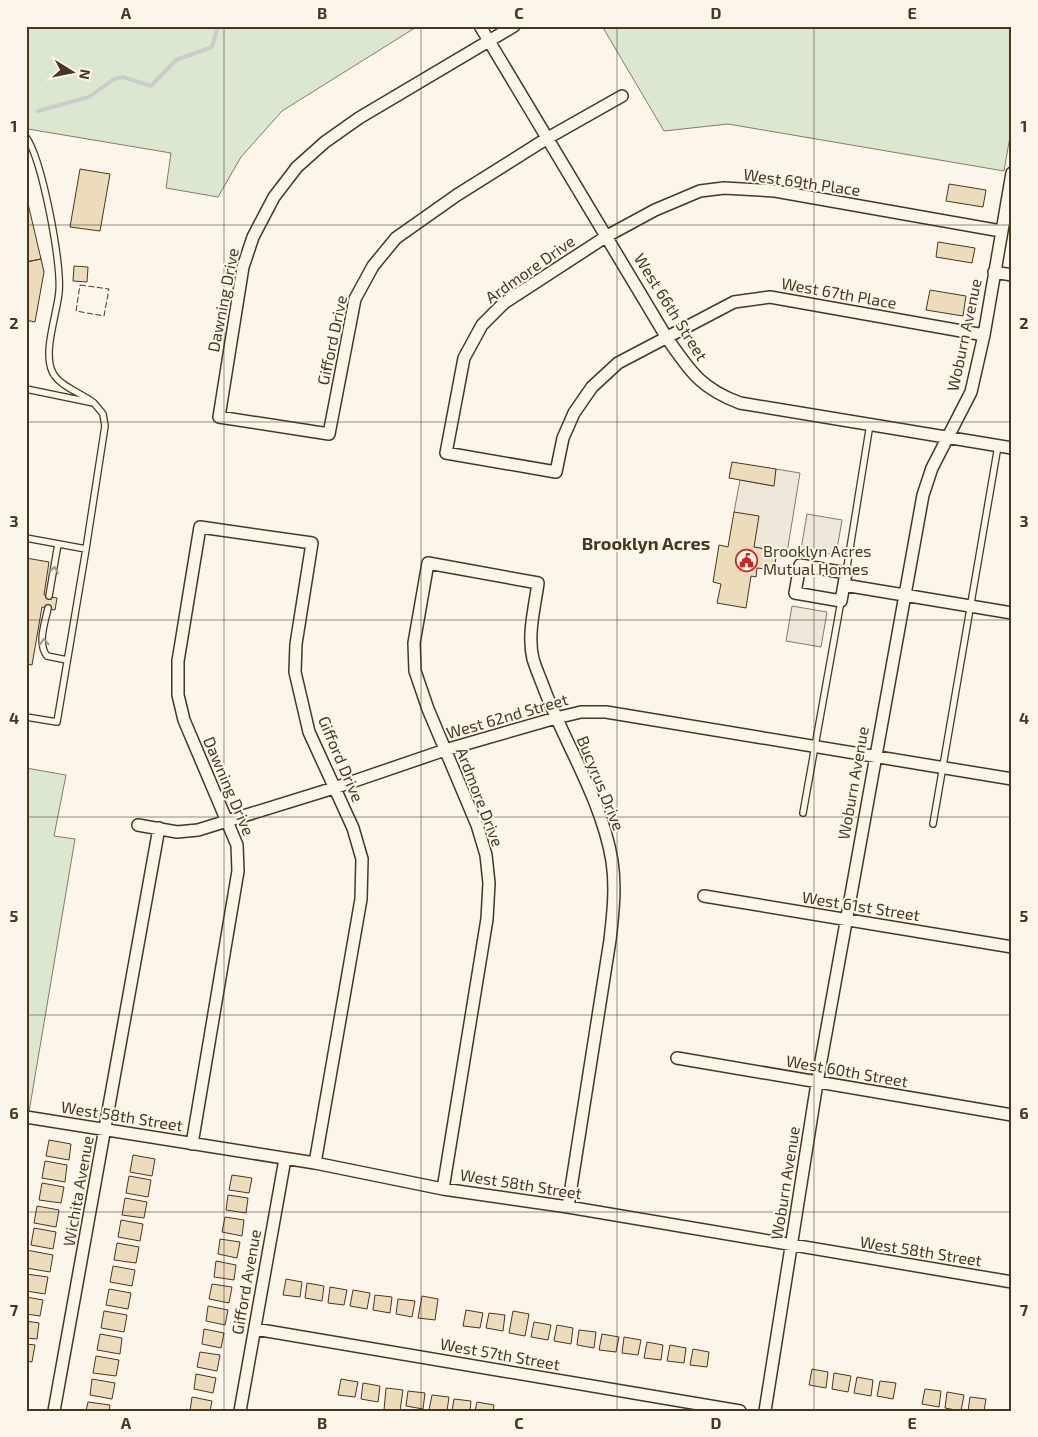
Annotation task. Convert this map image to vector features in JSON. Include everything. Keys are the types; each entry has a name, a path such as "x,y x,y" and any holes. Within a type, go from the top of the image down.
{"street":[{"name":"West 66th Street","path":"480,26 546,139 607,236 666,338 702,384 719,395 740,403 1012,448"},
{"path":"488,41 514,26"},
{"name":"Dawning Drive","path":"274,424 219,417 243,267 253,237 274,197 297,167 325,142 359,118 488,41"},
{"path":"546,139 622,96"},
{"name":"Gifford Drive","path":"274,424 329,434 355,299 373,266 396,238 421,219 546,139"},
{"name":"Woburn Avenue","path":"765,1411 845,920 923,495 932,468 971,392 984,335 1012,173"},
{"name":"West 69th Place","path":"607,236 655,210 700,191 724,188 775,191 1002,231"},
{"name":"Ardmore Drive","path":"607,236 504,303 482,325 464,358 446,452 556,472 567,429 574,413 592,387 618,363 666,338"},
{"path":"994,272 1012,275"},
{"name":"West 67th Place","path":"666,338 734,302 770,298 984,335"},
{"name":"Dawning Drive","path":"192,1144 238,871 237,845 184,720 178,695 178,661 200,527 257,535"},
{"name":"Gifford Drive","path":"257,535 312,543 296,644 295,672 309,732 354,828 362,866 361,899 340,1011 315,1164"},
{"name":"Ardmore Drive","path":"443,1189 487,919 489,883 486,855 477,825 445,750 415,671 414,643 428,563 480,572"},
{"path":"800,565 846,573 844,585 841,601 795,593 800,565"},
{"name":"Bucyrus Drive","path":"480,572 538,583 532,626 533,658 556,718 604,828 612,861 614,904 596,1034 568,1207"},
{"path":"844,585 1012,613"},
{"name":"West 62nd Street","path":"138,825 177,832 198,830 334,788 445,750 581,712 606,712 1012,779"},
{"name":"Wichita Avenue","path":"54,1411 159,828"},
{"name":"West 61st Street","path":"704,896 1012,947"},
{"name":"West 60th Street","path":"677,1058 1012,1115"},
{"name":"West 58th Street","path":"26,1117 315,1164 443,1189 568,1207 1012,1282"},
{"name":"Gifford Avenue","path":"240,1411 285,1159"},
{"name":"West 57th Street","path":"255,1329 740,1411"}],"lane":[{"path":"26,137 38,168 58,257 59,294 49,354 52,371 56,378 94,403 103,414 105,426 57,722 26,717"},
{"path":"26,390 94,403"},
{"path":"846,573 870,424"},
{"path":"933,824 998,446"},
{"path":"26,538 86,549"},
{"path":"49,596 58,544"},
{"path":"803,813 841,601"},
{"path":"48,608 43,636 44,650 48,656 67,660"}],"green space":[{"path":"26,26 418,26 282,111 241,157 218,197 166,188 171,153 28,129 26,123"},
{"path":"602,26 1012,26 1012,125 1004,171 728,124 664,131"},
{"path":"26,768 66,775 54,836 75,839 29,1112 26,1111"}],"shaded area":[{"path":"776,469 800,473 787,553 754,547 734,512 740,480 773,486"},
{"path":"807,514 842,520 836,555 801,549"},
{"path":"792,606 827,612 821,647 786,641"}],"building":[{"path":"80,169 110,174 100,231 70,227"},
{"path":"949,184 986,190 983,207 946,201"},
{"path":"26,195 41,259 26,262"},
{"path":"938,242 975,248 972,263 936,257"},
{"path":"41,259 44,272 35,322 26,320 26,262"},
{"path":"74,266 88,267 87,282 73,281"},
{"path":"930,290 966,296 963,316 926,310"},
{"path":"732,462 776,469 774,486 729,478"},
{"name":"Brooklyn Acres Mutual Homes","path":"734,512 759,516 754,547 777,551 774,570 757,568 756,577 751,576 746,608 717,603 721,584 713,582 719,545 728,547"},
{"path":"26,558 49,562 44,595 57,598 55,610 42,607 32,665 26,664"},
{"path":"49,1140 71,1144 69,1160 46,1156"},
{"path":"133,1155 155,1159 152,1176 130,1172"},
{"path":"45,1161 67,1165 65,1182 42,1178"},
{"path":"232,1175 252,1178 249,1193 229,1190"},
{"path":"129,1176 151,1180 148,1197 126,1193"},
{"path":"42,1183 64,1187 61,1203 39,1200"},
{"path":"228,1195 248,1198 246,1213 226,1210"},
{"path":"125,1198 147,1202 144,1218 122,1215"},
{"path":"37,1206 59,1210 56,1227 34,1223"},
{"path":"225,1217 244,1220 242,1236 222,1232"},
{"path":"121,1220 143,1224 140,1241 118,1237"},
{"path":"34,1228 56,1232 53,1249 31,1245"},
{"path":"220,1239 240,1242 237,1258 218,1254"},
{"path":"117,1243 139,1247 136,1263 114,1260"},
{"path":"26,1250 53,1255 50,1272 26,1268"},
{"path":"216,1261 236,1265 234,1280 214,1277"},
{"path":"113,1266 135,1270 132,1286 110,1282"},
{"path":"26,1274 48,1277 45,1294 26,1291"},
{"path":"286,1279 302,1282 300,1297 283,1295"},
{"path":"307,1283 324,1286 322,1301 305,1298"},
{"path":"212,1284 232,1287 229,1303 209,1299"},
{"path":"330,1287 347,1290 344,1305 328,1303"},
{"path":"109,1289 131,1293 128,1309 106,1305"},
{"path":"353,1290 370,1293 367,1309 350,1306"},
{"path":"375,1295 392,1297 390,1313 373,1310"},
{"path":"422,1296 438,1299 435,1320 418,1318"},
{"path":"26,1297 43,1300 40,1316 26,1314"},
{"path":"398,1299 415,1301 412,1317 396,1314"},
{"path":"208,1306 228,1310 225,1325 206,1321"},
{"path":"466,1310 483,1313 480,1328 463,1326"},
{"path":"104,1311 127,1315 124,1332 101,1328"},
{"path":"513,1311 529,1314 525,1336 509,1333"},
{"path":"489,1313 505,1315 503,1331 486,1328"},
{"path":"26,1321 39,1323 37,1339 26,1338"},
{"path":"534,1322 551,1325 548,1340 531,1337"},
{"path":"557,1325 573,1328 571,1344 554,1341"},
{"path":"204,1329 224,1333 221,1348 202,1344"},
{"path":"579,1330 596,1332 594,1348 577,1345"},
{"path":"100,1334 122,1338 120,1354 97,1350"},
{"path":"602,1334 619,1337 616,1352 599,1350"},
{"path":"624,1337 641,1340 638,1355 622,1353"},
{"path":"647,1342 663,1345 661,1360 644,1358"},
{"path":"26,1344 35,1345 32,1362 26,1361"},
{"path":"670,1345 686,1348 684,1363 667,1361"},
{"path":"693,1349 709,1352 707,1367 690,1365"},
{"path":"200,1352 220,1355 217,1371 197,1367"},
{"path":"96,1356 119,1360 116,1376 93,1373"},
{"path":"812,1369 828,1372 826,1388 809,1385"},
{"path":"834,1373 851,1376 848,1392 832,1389"},
{"path":"196,1374 216,1378 213,1393 194,1389"},
{"path":"857,1377 873,1380 871,1396 854,1393"},
{"path":"92,1379 115,1383 112,1399 90,1395"},
{"path":"341,1379 358,1382 355,1397 338,1395"},
{"path":"880,1381 896,1383 893,1399 877,1396"},
{"path":"363,1383 380,1386 378,1402 361,1399"},
{"path":"386,1388 403,1390 400,1411 384,1410"},
{"path":"925,1389 941,1391 939,1407 922,1404"},
{"path":"408,1391 425,1393 423,1409 406,1406"},
{"path":"947,1392 964,1395 961,1411 945,1408"},
{"path":"432,1395 449,1397 447,1411 429,1410"},
{"path":"192,1397 212,1401 210,1411 190,1411"},
{"path":"970,1397 986,1399 984,1411 968,1411"},
{"path":"454,1399 471,1401 470,1411 452,1411"},
{"path":"88,1402 110,1405 109,1411 86,1411"},
{"path":"477,1402 494,1405 493,1411 475,1411"}],"waterway":[{"path":"38,111 89,97 114,79 123,77 151,86 176,60 212,47 218,26"}],"fence":[{"path":"80,285 109,289 104,316 76,311 80,285"}],"place":[{"name":"Brooklyn Acres Mutual Homes","path":"747,560"}],"district":[{"name":"Brooklyn Acres","path":"646,544"}]}
